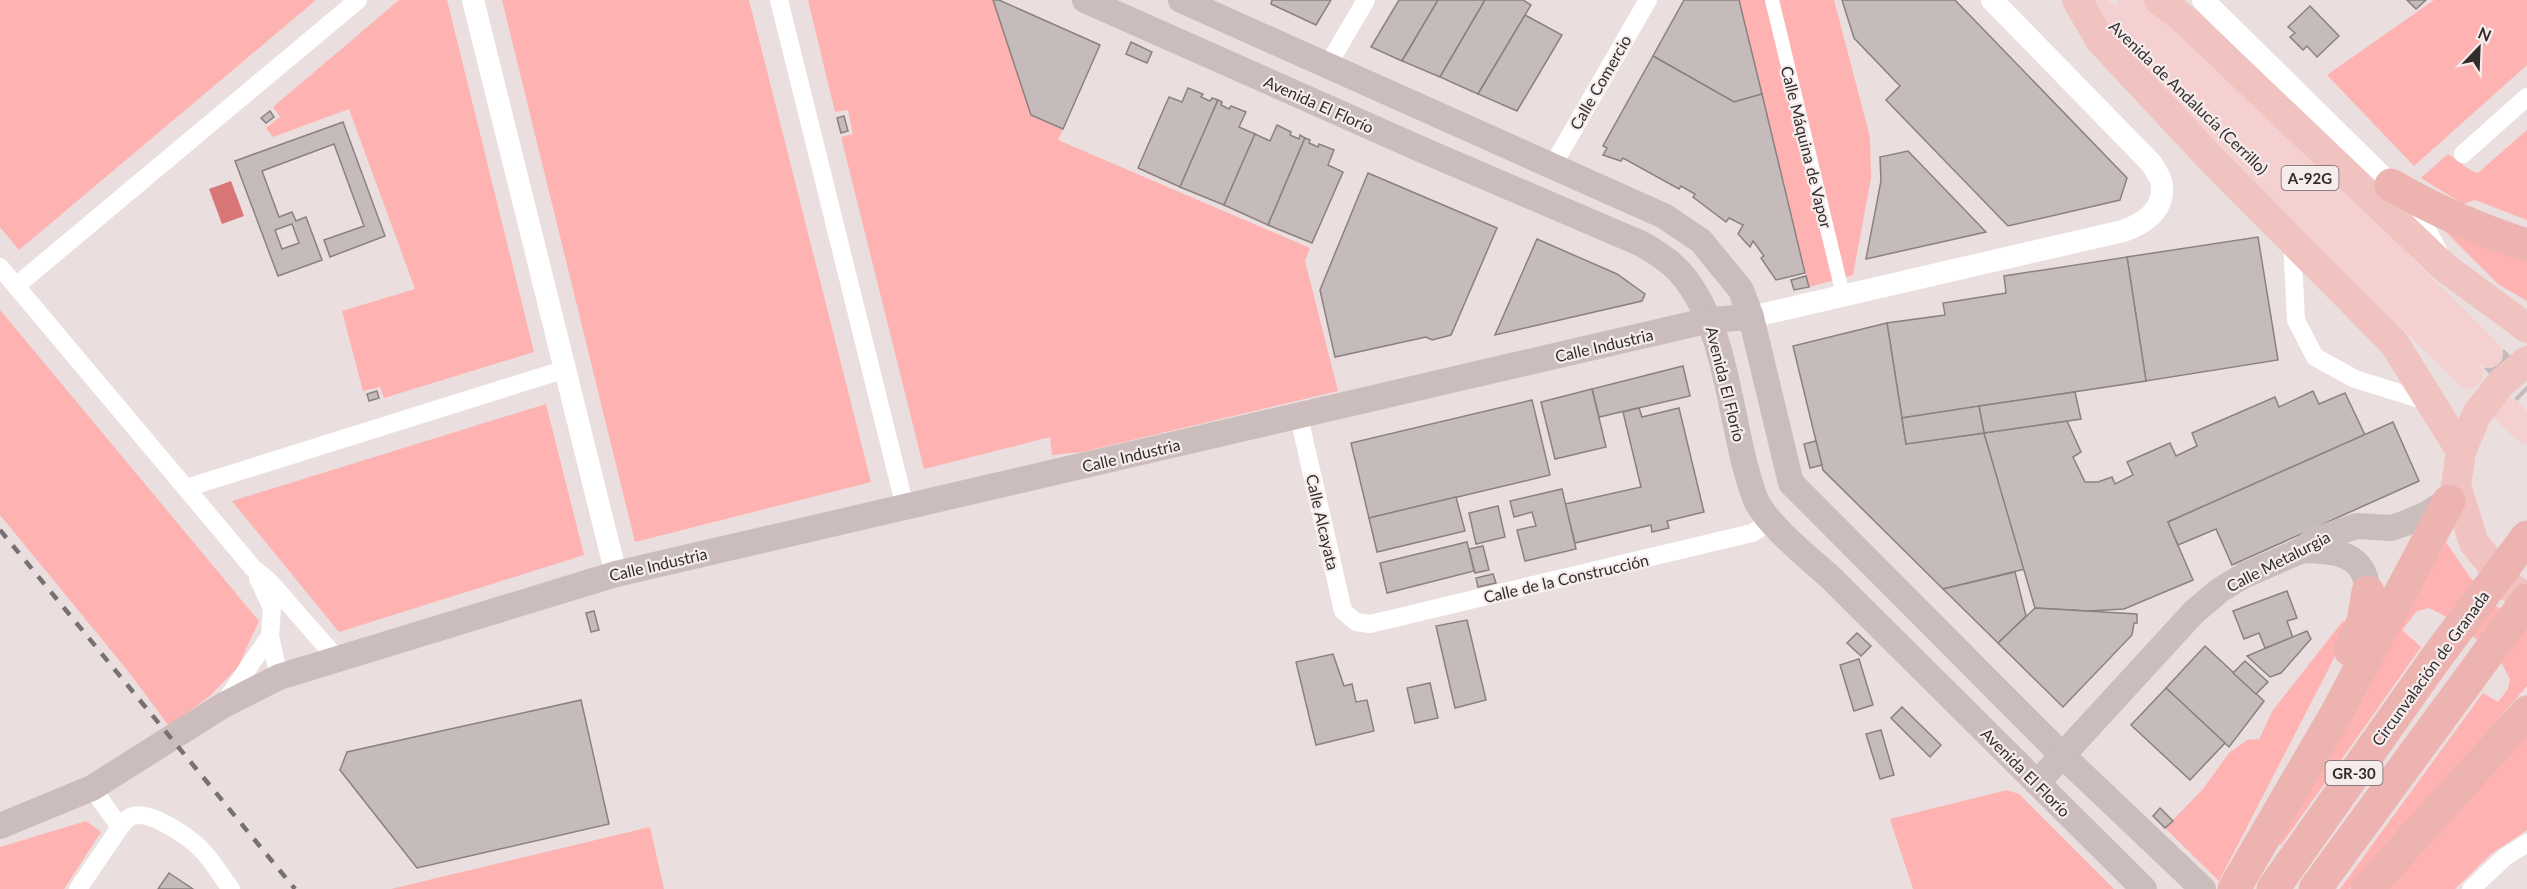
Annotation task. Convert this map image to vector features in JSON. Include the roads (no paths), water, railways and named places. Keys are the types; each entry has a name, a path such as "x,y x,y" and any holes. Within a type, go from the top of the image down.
{"highway":[{"name":"Avenida de Andalucía (Cerrillo)","path":"2077,0 2100,40 2214,162 2394,344 2461,452"},
{"path":"2159,0 2210,44 2444,267 2527,328"},
{"path":"2391,185 2448,215 2497,236 2527,245"},
{"path":"2234,889 2294,787 2452,494 2461,452 2477,414 2501,383 2527,361"},
{"path":"2452,494 2474,543 2510,588 2527,599"},
{"name":"Circunvalación de Granada","path":"2273,889 2436,658 2527,537"},
{"path":"2294,787 2302,748 2363,622 2368,592"},
{"name":"GR-30","path":"2315,889 2527,599"},
{"path":"2367,889 2527,712"}],"main road":[{"name":"Avenida El Florío","path":"1085,0 1642,244 1668,260 1687,281 1710,320 1755,500 1772,521 2144,889"},
{"path":"1181,0 1664,216 1701,241 1740,290 1751,317 1791,483 2062,755 2203,889"},
{"name":"Avenida de Andalucía (Cerrillo)","path":"2086,0 2117,25 2469,375"},
{"name":"Avenida de Andalucía (Cerrillo)","path":"2131,0 2489,354"},
{"path":"1312,101 1328,65"},
{"path":"1535,199 1553,165"},
{"name":"Calle Industria","path":"0,826 92,788 222,706 279,677 616,574 1710,320 1751,317"},
{"path":"1772,521 1800,494"},
{"name":"Calle Metalurgia","path":"2037,783 2207,601 2243,576 2302,550 2314,540 2357,526 2391,528 2406,524 2452,494"},
{"path":"2302,550 2346,555 2359,565 2367,579 2368,592"}],"street":[{"path":"16,286 358,0"},
{"path":"473,0 616,574"},
{"path":"779,0 905,507"},
{"path":"1328,65 1366,0"},
{"name":"Calle Comercio","path":"1553,165 1648,0"},
{"name":"Calle Máquina de Vapor","path":"1772,0 1843,295"},
{"name":"Calle Industria","path":"1751,317 2123,231 2141,225 2157,209 2162,186 2152,164 1992,0"},
{"path":"2203,0 2391,185 2420,218 2444,267"},
{"path":"2463,154 2527,97"},
{"path":"2292,240 2296,320 2315,357 2355,379 2429,402"},
{"path":"0,267 253,568 269,581 338,660"},
{"path":"186,488 566,369"},
{"name":"Calle Alcayata","path":"1299,417 1343,611 1356,622"},
{"name":"Calle de la Construcción","path":"1356,622 1370,624 1752,533 1772,521"},
{"path":"253,568 272,608 270,636 279,677"},
{"path":"222,706 270,636"},
{"path":"92,788 120,827"},
{"path":"78,889 120,827 130,818 140,815 165,824 200,849 231,889"},
{"path":"2471,889 2505,856 2527,843"}],"tunnel":[{"path":"2494,359 2527,391"}],"railway":[{"path":"0,530 295,889"}]}
